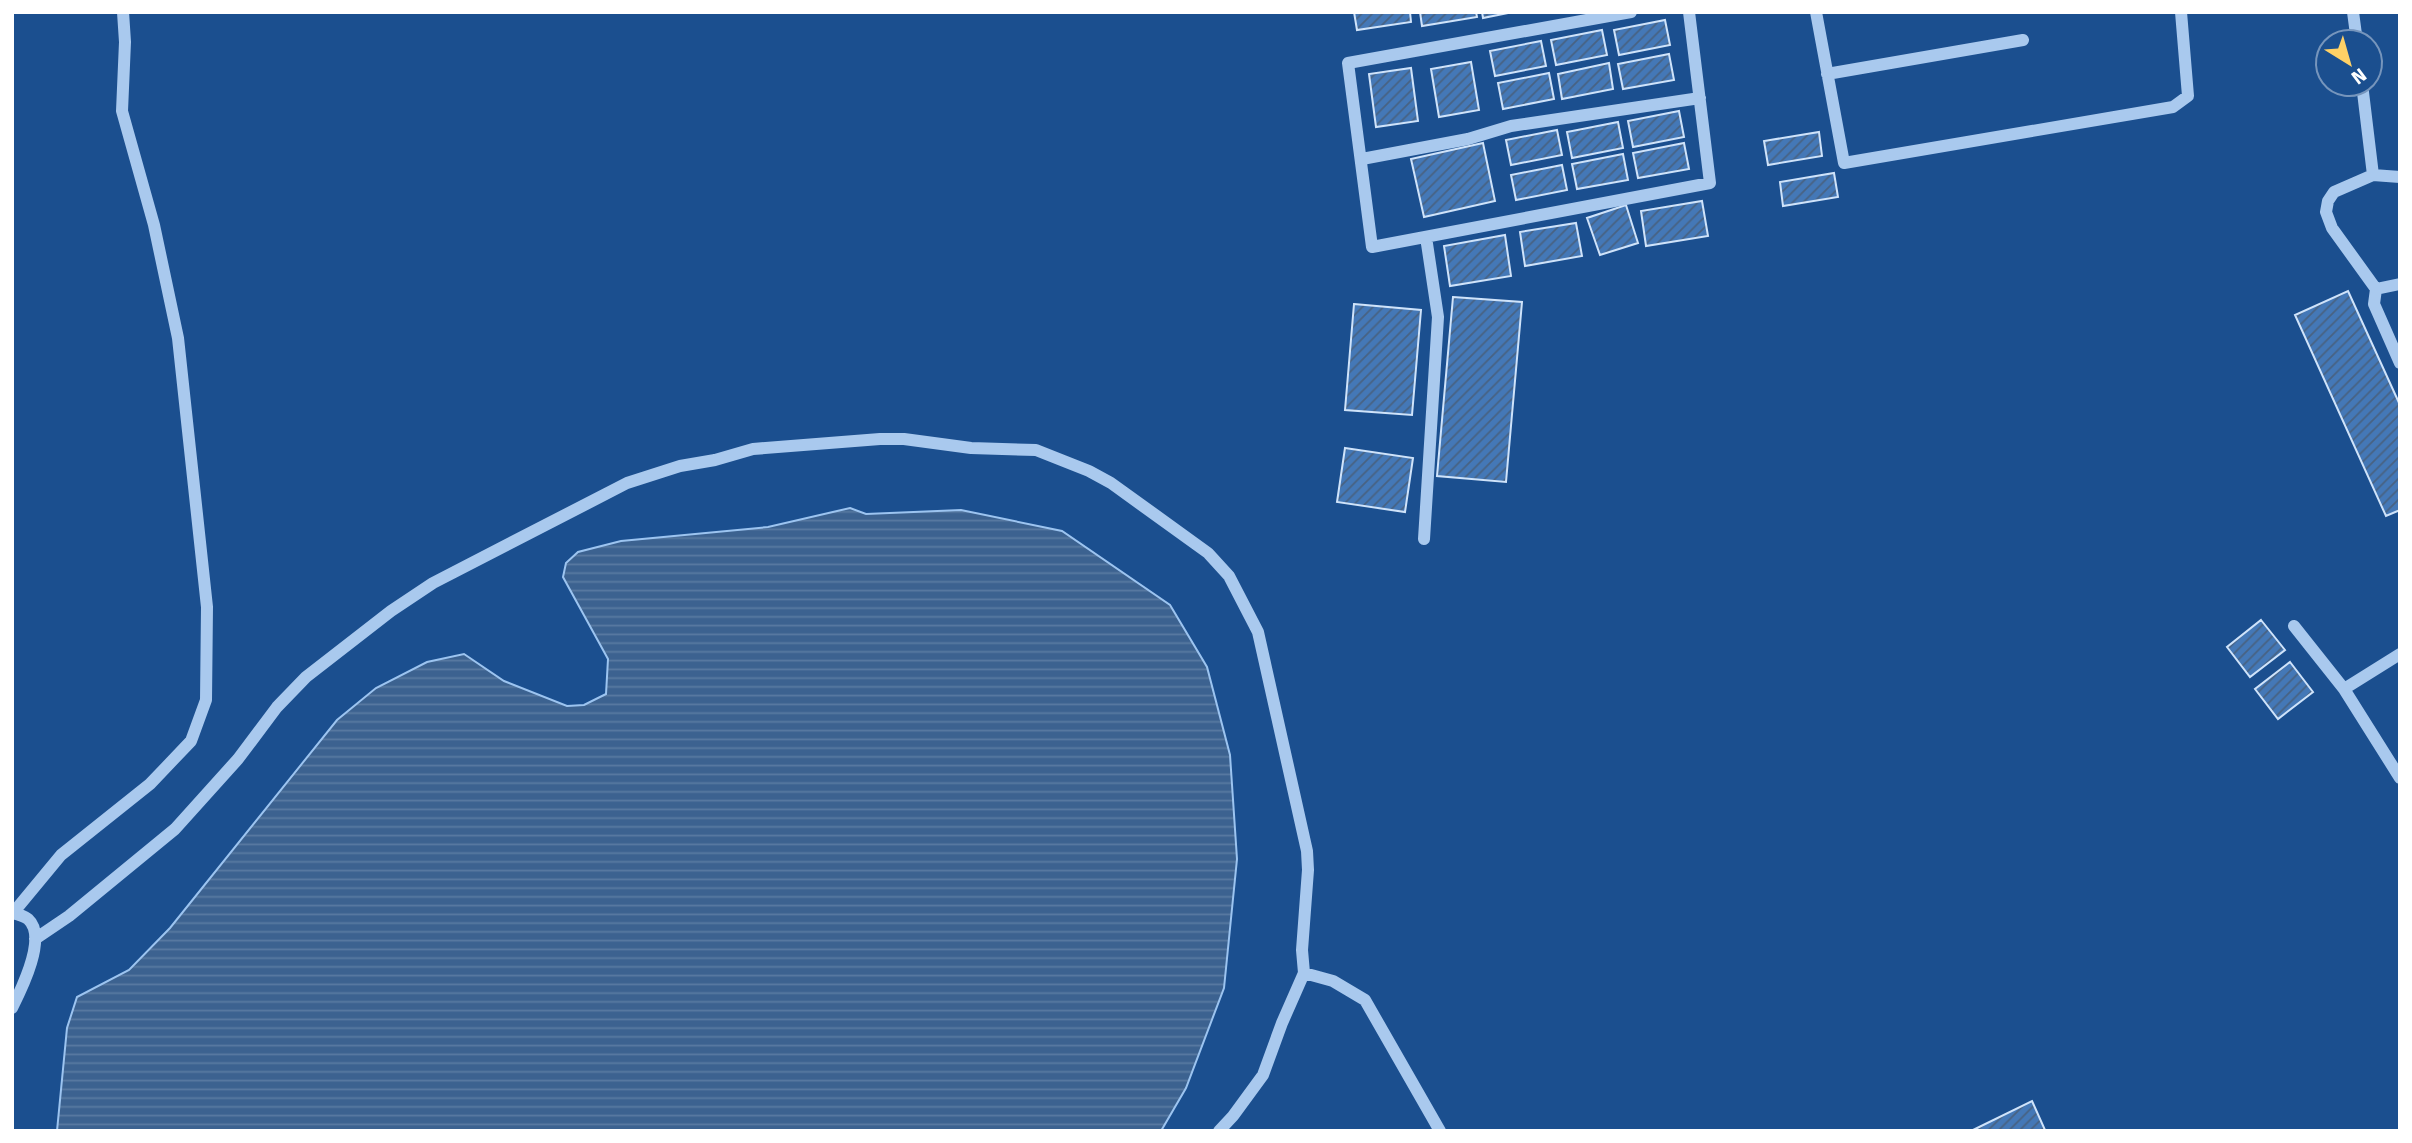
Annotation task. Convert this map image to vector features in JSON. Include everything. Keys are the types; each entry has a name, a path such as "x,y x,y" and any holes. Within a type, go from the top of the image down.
{"street":[{"path":"12,1008 29,973 35,940 32,926 27,919 13,913 61,855 150,784 191,741 206,701 207,607 177,338 154,225 122,111 125,42 123,12"},
{"path":"1631,12 1348,63 1372,247 1710,183 1689,12"},
{"path":"1816,12 1844,163 2173,107 2188,96 2181,12"},
{"path":"1827,74 2023,40"},
{"path":"1362,159 1468,139 1511,126 1700,98"},
{"path":"2364,98 2373,175"},
{"path":"2400,177 2373,175 2334,192 2328,201 2326,212 2332,228 2376,289 2374,304 2400,363"},
{"path":"1424,539 1438,317 1426,237"},
{"path":"2376,289 2400,284"},
{"path":"35,940 69,916 175,829 238,759 277,707 306,677 391,611 433,583 615,489 681,466 753,449 904,439 971,448 1036,450 1111,483 1208,553 1229,576 1258,632 1307,851 1302,950 1304,973 1263,1075 1219,1131"},
{"path":"2294,625 2344,690 2400,778"},
{"path":"2344,690 2400,654"},
{"path":"1304,973 1333,981 1365,1000 1440,1131"}],"water":[{"path":"850,508 866,514 961,510 1062,531 1170,605 1207,667 1230,755 1237,859 1224,988 1186,1088 1161,1131 57,1131 67,1028 77,997 129,970 170,928 337,720 376,688 427,662 464,654 504,681 567,706 584,705 606,694 608,659 563,577 566,563 578,552 621,541 768,527"}],"building":[{"path":"1354,12 1410,12 1411,22 1357,30"},
{"path":"1420,12 1476,12 1477,17 1422,26"},
{"path":"1482,12 1513,12 1483,18"},
{"path":"1665,20 1670,45 1619,55 1614,30"},
{"path":"1602,30 1607,55 1556,65 1551,40"},
{"path":"1541,41 1546,66 1495,76 1490,51"},
{"path":"1669,54 1674,80 1623,89 1618,64"},
{"path":"1471,62 1479,110 1439,117 1431,69"},
{"path":"1609,63 1613,89 1562,99 1558,74"},
{"path":"1411,68 1418,121 1376,127 1369,74"},
{"path":"1549,73 1554,99 1503,109 1498,83"},
{"path":"1679,111 1684,137 1633,147 1628,121"},
{"path":"1618,122 1623,148 1572,158 1567,132"},
{"path":"1557,130 1562,155 1511,165 1506,140"},
{"path":"1819,132 1822,156 1768,165 1764,141"},
{"path":"1483,143 1495,201 1424,217 1411,159"},
{"path":"1684,143 1689,169 1638,178 1633,153"},
{"path":"1623,154 1628,180 1577,189 1572,164"},
{"path":"1562,165 1567,190 1516,200 1511,175"},
{"path":"1834,173 1838,197 1783,206 1780,182"},
{"path":"1702,201 1708,236 1646,246 1641,211"},
{"path":"1626,205 1638,243 1600,255 1587,218"},
{"path":"1576,223 1582,256 1525,266 1520,232"},
{"path":"1505,235 1511,276 1450,286 1444,246"},
{"path":"2348,291 2400,405 2400,510 2386,516 2295,315"},
{"path":"1453,297 1522,302 1506,482 1437,476"},
{"path":"1354,304 1421,310 1412,415 1345,410"},
{"path":"1345,448 1413,458 1405,512 1337,502"},
{"path":"2261,620 2285,650 2250,677 2227,647"},
{"path":"2290,662 2313,692 2278,719 2255,689"},
{"path":"2032,1101 2045,1130 2043,1131 1971,1131"}]}
